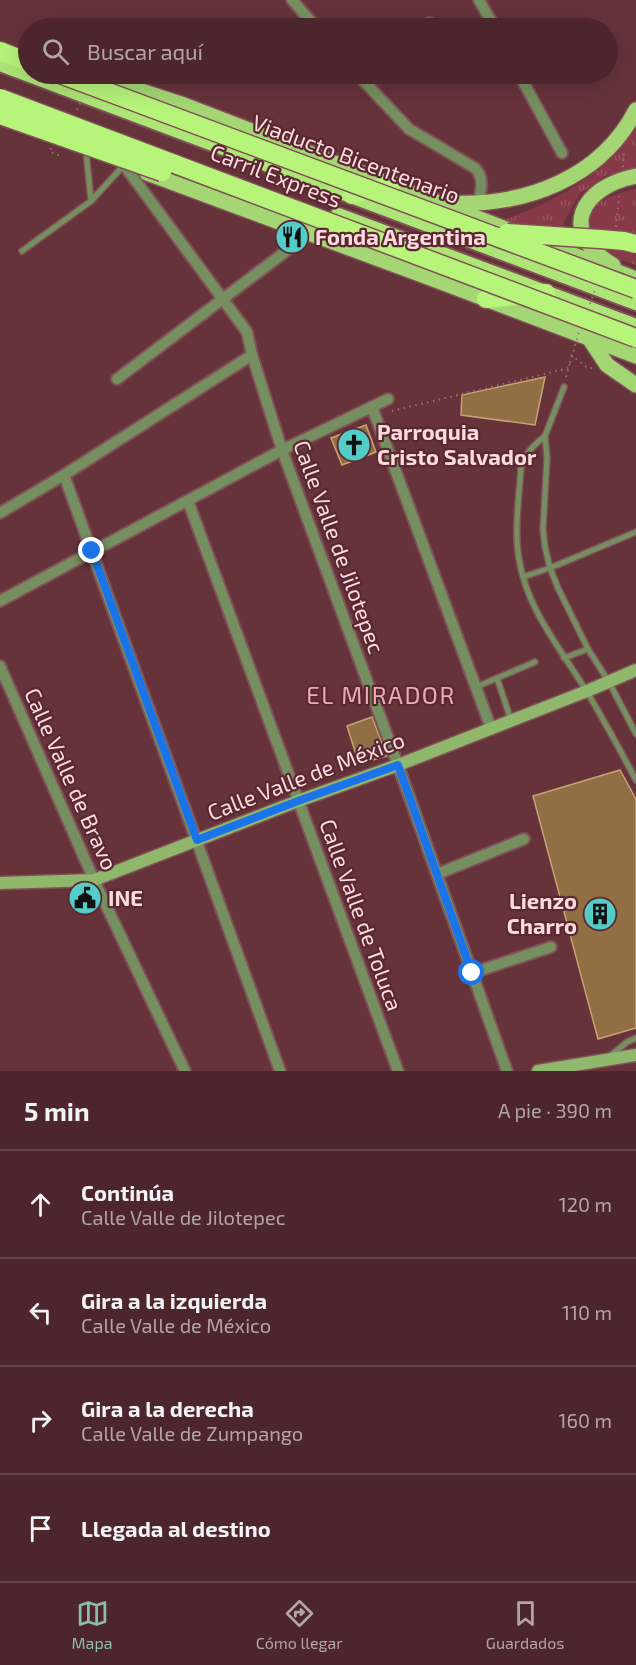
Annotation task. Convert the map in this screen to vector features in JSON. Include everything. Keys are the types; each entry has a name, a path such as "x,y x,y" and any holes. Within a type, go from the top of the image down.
{"highway":[{"path":"0,52 14,64"},
{"path":"66,84 636,302"},
{"name":"Viaducto Bicentenario","path":"87,84 636,289"},
{"path":"0,91 636,327"},
{"name":"Carril Express","path":"0,98 636,338"},
{"path":"0,115 462,278 636,344"},
{"path":"352,195 392,184"},
{"path":"478,230 624,241 636,244"},
{"path":"486,299 546,293"}],"main road":[{"path":"0,42 18,48"},
{"path":"120,84 184,105 636,279"},
{"path":"436,201 478,204 501,202 546,189 574,176 612,146 627,128 636,110"},
{"path":"0,121 310,233 636,356"},
{"path":"629,177 605,187 584,207 581,215 581,228 595,252 636,279"},
{"path":"589,338 607,365 636,385"},
{"name":"Calle Valle de México","path":"0,883 94,880 398,765 636,670"},
{"path":"538,1071 636,1055"}],"street":[{"path":"292,0 308,18"},
{"path":"479,0 489,18"},
{"path":"368,84 409,129 475,168 482,182 478,204"},
{"path":"524,84 562,153"},
{"name":"Calle Valle de Jilotepec","path":"124,165 247,332 282,450 507,1071"},
{"path":"117,379 310,233"},
{"path":"0,513 64,476 252,355"},
{"path":"0,602 282,450 373,411 388,399"},
{"path":"373,411 491,728"},
{"path":"64,476 280,1071"},
{"name":"Calle Valle de Toluca","path":"188,501 398,1071"},
{"name":"Calle Valle de Bravo","path":"0,666 94,880 185,1071"},
{"path":"437,874 524,839"},
{"path":"472,973 551,947"}],"lane":[{"path":"86,151 91,201"},
{"path":"22,251 91,201 124,165"},
{"path":"564,387 545,436 547,458 543,529 545,547 558,588 588,649 609,682 636,734"},
{"path":"545,436 524,457 520,468 517,544 523,577 531,601 564,658 587,691 636,780"},
{"path":"523,577 636,532"},
{"path":"564,658 588,649"},
{"path":"476,687 535,662"},
{"path":"497,678 511,720"},
{"path":"605,1060 627,1042 636,1038"}],"path":[{"path":"616,230 618,205 629,177 627,128"},
{"path":"50,152 60,156"},
{"path":"571,355 588,368"},
{"path":"564,387 570,363"},
{"path":"373,411 569,368"}],"green space":[{"path":"636,126 636,169 605,176 580,194 564,221 567,244 497,222 531,210 578,184 620,149"},
{"path":"636,189 636,265 604,254 588,237 587,224 591,211 601,201"}],"building":[{"path":"545,377 535,425 461,415 462,395"},
{"name":"Parroquia Cristo Salvador","path":"366,425 376,452 342,465 331,438"},
{"path":"372,717 387,756 359,764 347,726"},
{"name":"Lienzo Charro","path":"620,770 636,799 636,1028 598,1039 533,796"}],"place":[{"name":"Fonda Argentina","path":"292,237"},
{"name":"Parroquia Cristo Salvador","path":"354,445"},
{"name":"INE","path":"85,898"},
{"name":"Lienzo Charro","path":"600,914"}],"district":[{"name":"EL MIRADOR","path":"381,696"}],"route":[{"path":"92,551 197,840 398,765 472,973"}]}
